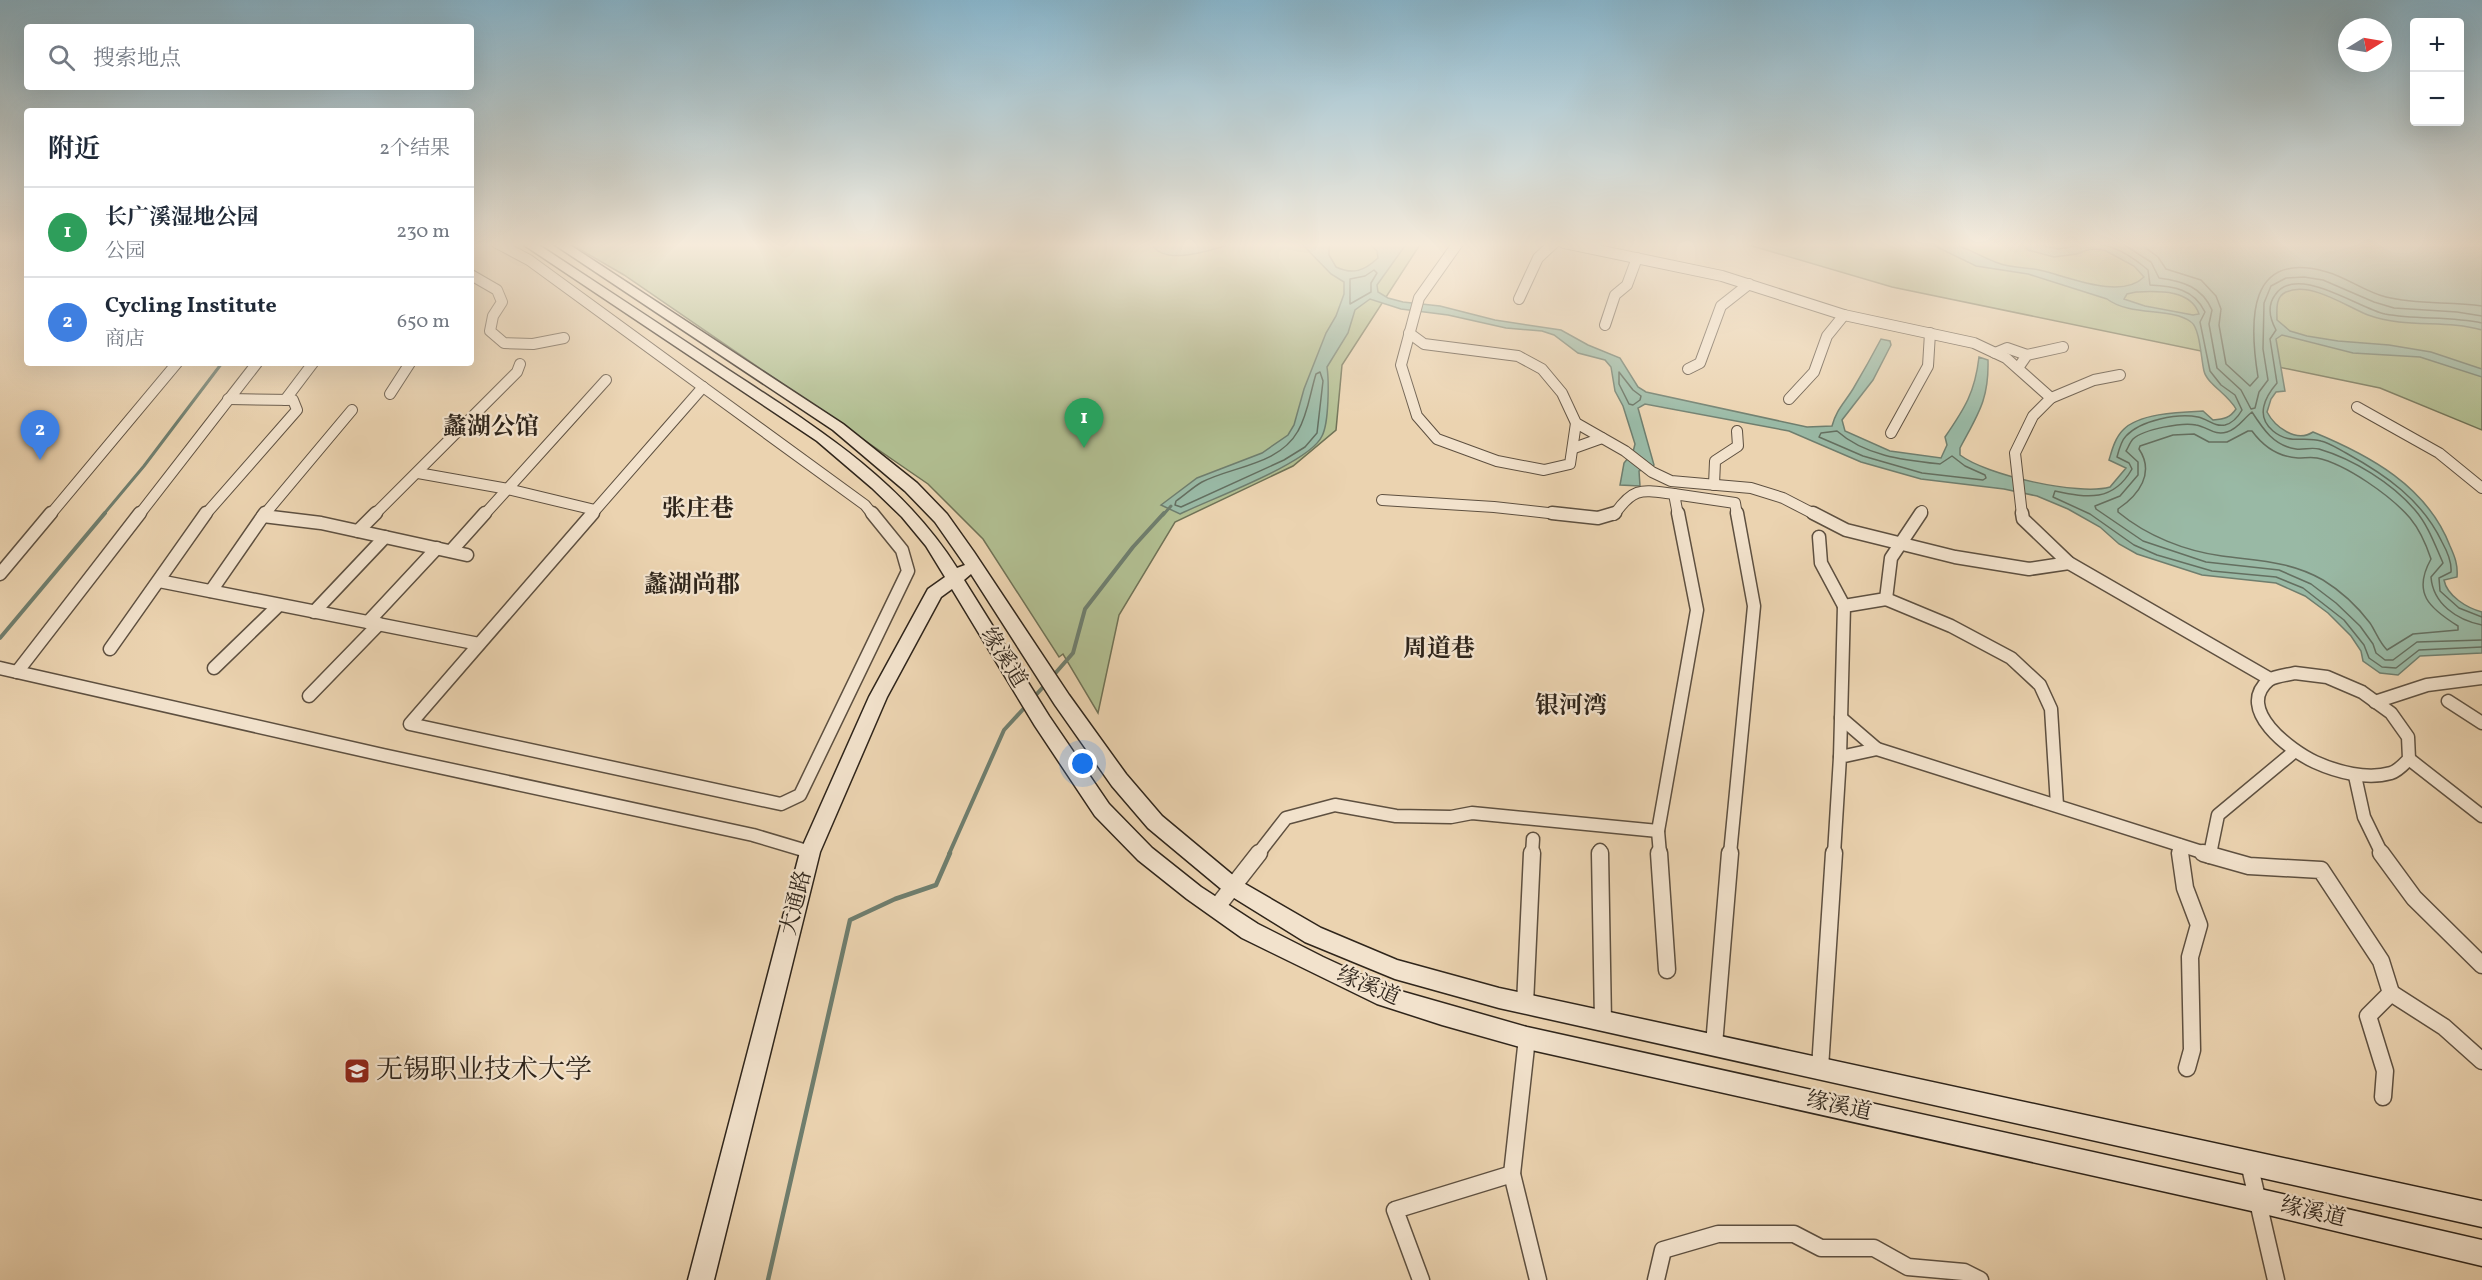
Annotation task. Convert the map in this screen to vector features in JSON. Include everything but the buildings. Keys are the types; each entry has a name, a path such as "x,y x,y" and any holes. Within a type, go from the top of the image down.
{"main road":[{"name":"缘溪道","path":"617,303 822,438 878,484 908,513 932,542 1042,721 1102,810 1145,854 1250,931 1385,997 1527,1038 2256,1200 2482,1253"},
{"name":"缘溪道","path":"649,303 838,427 926,503 941,518 975,566 1038,664 1119,780 1155,822 1233,887 1313,935 1395,969 1525,1004 2482,1214"},
{"name":"大通路","path":"701,1280 810,852 878,697 934,593 953,577 975,566"}],"street":[{"path":"502,303 493,316 490,331 504,343 534,344 564,338"},
{"path":"589,303 703,386 865,505 902,550 908,571 800,795 781,804 410,724 703,386"},
{"path":"1405,350 1424,344 1518,356 1542,369 1562,393 1576,423 1570,464 1544,470 1497,460 1437,439 1417,416 1401,365 1416,307 1419,303"},
{"path":"1605,325 1612,303"},
{"path":"1688,369 1700,363 1721,306 1725,303"},
{"path":"1806,303 1844,315 1974,343 2018,368 2051,398"},
{"path":"1789,399 1814,372 1827,336 1844,315"},
{"path":"1409,333 1424,344"},
{"path":"1891,433 1928,366 1930,333"},
{"path":"1995,353 2007,348 2027,355 2063,347"},
{"path":"2018,368 2027,355"},
{"path":"358,531 517,372 520,364"},
{"path":"0,574 174,366"},
{"path":"17,672 255,366"},
{"path":"285,400 311,366"},
{"path":"390,394 408,366"},
{"path":"2120,375 2094,380 2051,398 2033,416 2015,453 2023,519 2069,563 2270,680"},
{"path":"451,551 606,380"},
{"path":"110,649 207,512 297,410 292,400 228,399"},
{"path":"2357,407 2405,432 2471,476 2482,488"},
{"path":"211,591 262,516 352,410"},
{"path":"1576,423 1624,451 1652,472 1671,481 1751,488 1783,498 1846,530 1899,545 2029,569 2069,563"},
{"path":"1714,485 1715,461 1738,446 1737,431"},
{"path":"1574,448 1602,438"},
{"path":"418,473 508,489 595,510"},
{"path":"1382,500 1494,507 1598,518 1614,515 1626,498 1645,490 1735,503 1754,606 1714,1045"},
{"path":"1667,970 1658,831 1696,610 1674,494"},
{"path":"1886,599 1891,558 1922,511"},
{"path":"262,516 321,523 467,555"},
{"path":"314,612 385,537"},
{"path":"1819,537 1821,562 1844,606 1840,757 1820,1068"},
{"path":"309,696 437,548"},
{"path":"159,581 479,644"},
{"path":"1844,606 1886,599 1951,626 2011,658 2040,685 2051,709 2057,805"},
{"path":"214,668 279,605"},
{"path":"0,668 372,753 753,835 810,852"},
{"path":"2409,759 2392,773 2355,776 2328,768 2295,751 2272,731 2260,710 2259,692 2270,680 2295,673 2327,678 2362,692 2391,713 2408,737 2409,759 2482,816"},
{"path":"2375,702 2405,690 2465,678 2482,678"},
{"path":"2448,700 2482,723"},
{"path":"1841,718 1877,749 2210,855 2249,866 2321,870 2381,961 2391,993 2444,1027 2482,1061"},
{"path":"1840,757 1877,749"},
{"path":"2210,855 2218,815 2295,751"},
{"path":"2355,776 2364,816 2390,868 2432,921 2482,964"},
{"path":"1216,908 1286,818 1335,805 1396,816 1451,817 1472,813 1658,831"},
{"path":"1525,1004 1533,839"},
{"path":"2179,845 2185,888 2199,925 2190,957 2192,1050 2187,1068"},
{"path":"1600,850 1603,1021"},
{"path":"2383,1097 2385,1071 2368,1016 2391,993"},
{"path":"1527,1038 1512,1174 1538,1280"},
{"path":"2249,1163 2276,1280"},
{"path":"1421,1280 1395,1210 1512,1174"},
{"path":"1656,1280 1663,1250 1718,1234 1794,1234 1821,1248 1874,1248 1908,1267 1964,1272 1980,1280"}],"shaded area":[{"path":"664,303 1382,303 1342,365 1336,430 1293,466 1175,522 1119,615 1098,713 1063,654 1059,657 983,539 928,484"},
{"path":"1968,303 2482,303 2482,430 2380,388"}],"water":[{"path":"1341,303 1365,303 1355,310 1348,333 1327,367 1326,422 1322,436 1314,446 1280,469 1180,514 1161,505 1197,478 1262,453 1288,435 1294,425 1304,389 1326,333"},
{"path":"1382,303 1440,306 1495,320 1561,330 1588,345 1620,358 1638,387 1646,392 1807,427 1832,426 1838,411 1881,339 1890,341 1891,345 1873,380 1842,420 1845,431 1890,451 1941,458 1947,445 1945,437 1972,390 1979,357 1988,360 1987,386 1981,406 1960,448 1960,455 1990,470 2033,482 2077,489 2096,489 2110,487 2126,468 2109,460 2118,437 2130,424 2161,415 2203,411 2213,420 2229,416 2236,409 2206,376 2198,337 2191,322 2183,317 2127,308 2113,303 2135,303 2193,315 2199,314 2192,303 2277,303 2277,320 2290,331 2338,341 2389,345 2431,352 2482,369 2482,377 2420,357 2353,353 2282,335 2276,339 2285,391 2276,392 2267,412 2275,423 2287,432 2300,436 2313,432 2375,462 2394,475 2427,506 2440,525 2456,561 2457,577 2444,580 2446,586 2458,600 2482,612 2482,653 2420,656 2398,675 2380,673 2363,661 2361,651 2351,636 2328,613 2305,596 2276,583 2202,575 2137,554 2119,544 2100,527 2068,509 2037,496 2004,489 1921,479 1861,462 1789,431 1645,404 1638,408 1654,465 1639,471 1640,486 1620,485 1624,463 1633,452 1635,444 1623,406 1615,391 1611,367 1605,360 1578,353 1554,335 1542,331 1506,328 1448,315 1401,309"},
{"path":"2342,303 2482,303 2482,330 2454,325 2397,322 2368,315"}],"waterway":[{"path":"103,515 144,466 220,366"},
{"path":"1163,515 1171,506"},
{"path":"0,638 105,513"},
{"path":"1052,677 1073,653 1085,609 1133,547 1164,513"},
{"path":"1034,697 1045,685"},
{"path":"949,854 1004,730 1027,705"},
{"path":"768,1280 850,920 895,899 936,885 950,853"}],"place":[{"name":"长广溪湿地公园","path":"1084,448"},
{"name":"Cycling Institute","path":"40,460"},
{"name":"无锡职业技术大学","path":"357,1071"}],"district":[{"name":"蠡湖公馆","path":"491,428"},
{"name":"张庄巷","path":"698,510"},
{"name":"蠡湖尚郡","path":"692,586"},
{"name":"周道巷","path":"1439,650"},
{"name":"银河湾","path":"1571,707"}]}
